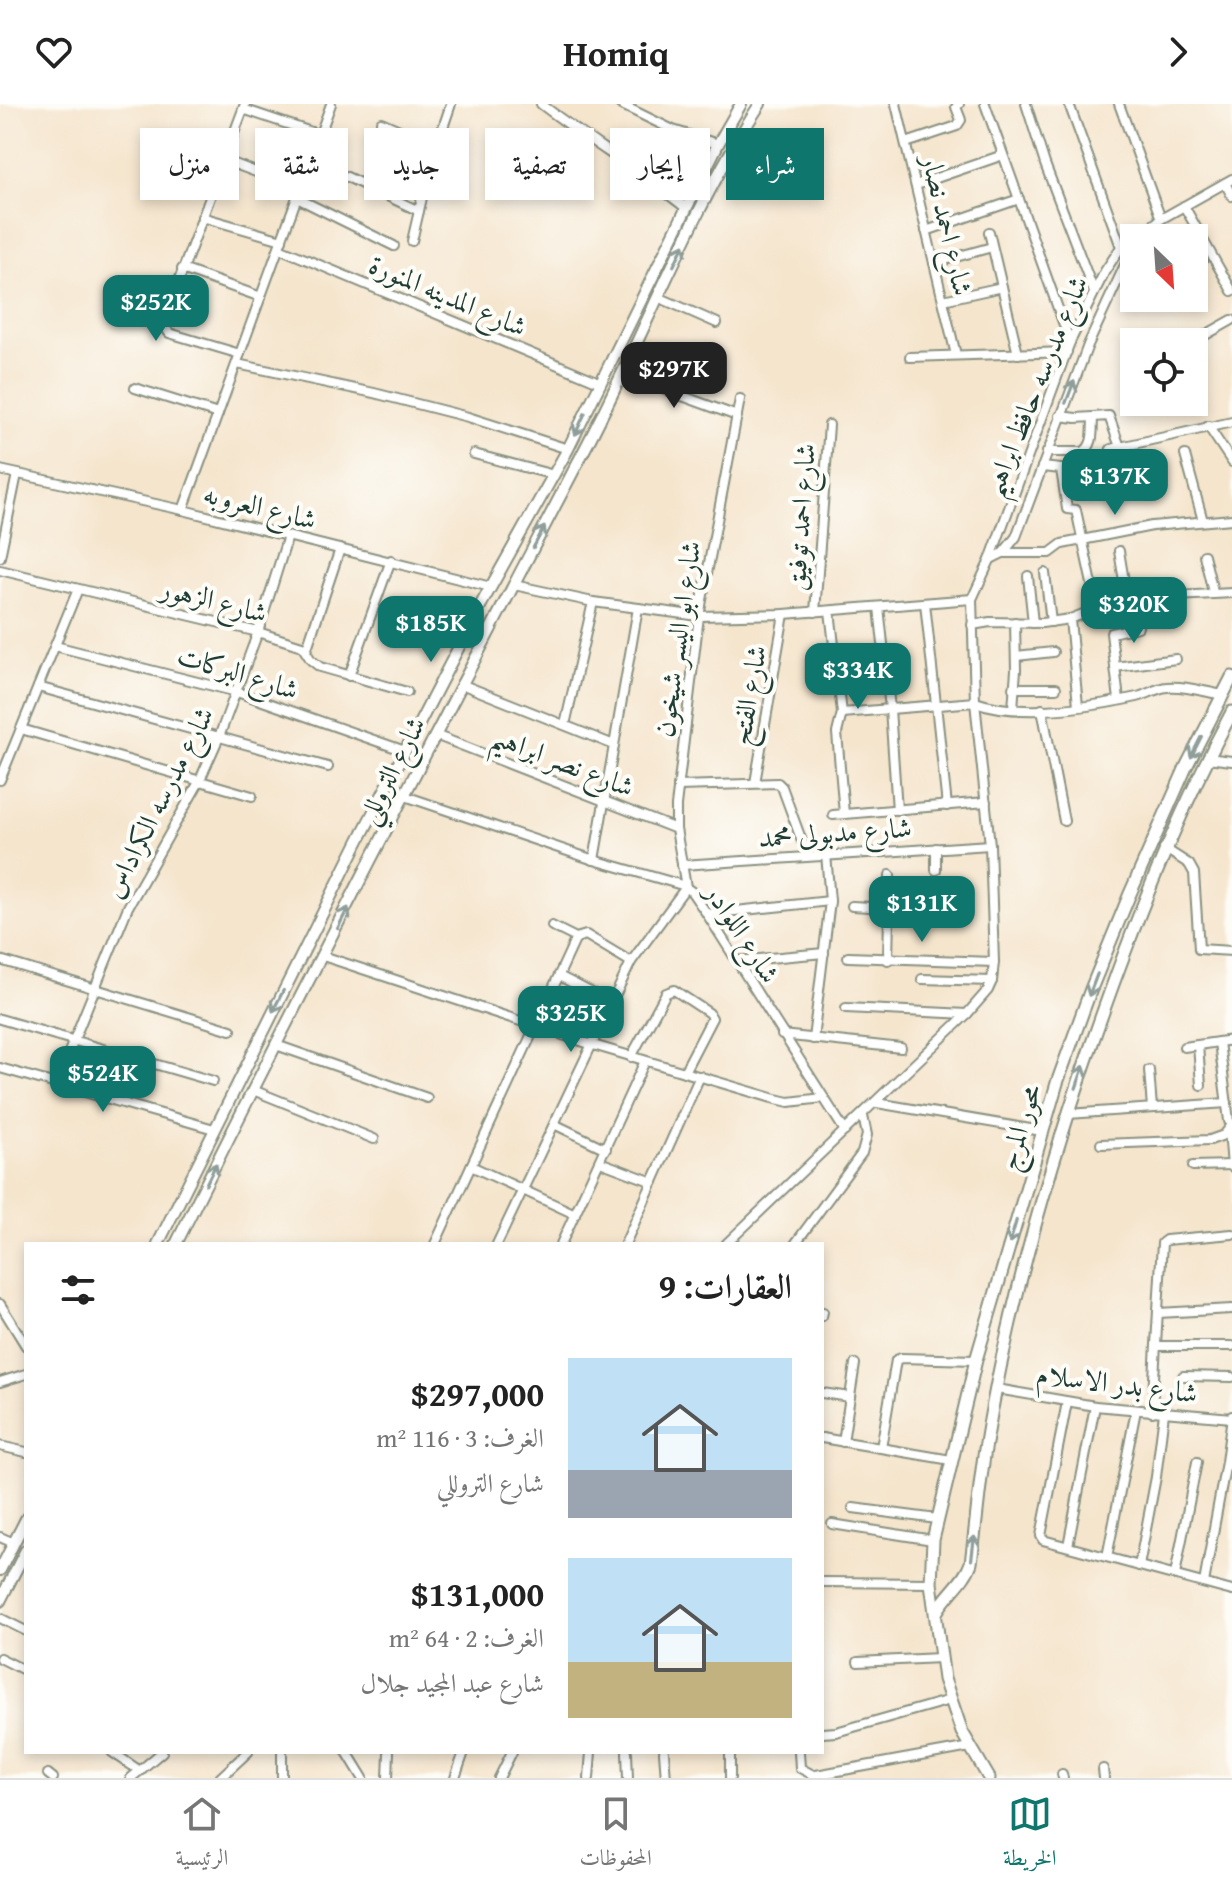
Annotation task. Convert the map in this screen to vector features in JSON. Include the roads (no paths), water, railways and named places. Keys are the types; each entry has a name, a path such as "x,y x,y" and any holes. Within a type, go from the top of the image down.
{"main road":[{"name":"محور المرج","path":"989,1778 970,1747 950,1700 940,1658 931,1583 937,1519 976,1360 1042,1131 1091,989 1186,767 1232,677"},
{"name":"محور المرج","path":"936,1614 971,1563 985,1450 997,1389 1031,1237 1068,1114 1131,930 1164,848 1232,712"},
{"path":"1160,826 1172,832"}],"street":[{"path":"322,128 331,104"},
{"path":"442,128 451,104"},
{"path":"541,104 587,139 628,163 686,208"},
{"path":"620,104 673,130 718,144"},
{"name":"شارع التروللي","path":"159,1242 358,842 491,587 568,449 718,144 741,104"},
{"name":"شارع التروللي","path":"177,1242 622,374 742,130 760,104"},
{"name":"شارع احمد نصار","path":"896,104 956,355"},
{"path":"906,143 957,126 961,120 956,107 959,104"},
{"path":"985,104 1070,342"},
{"path":"1026,104 1045,164 1094,292"},
{"path":"1069,104 1120,244"},
{"path":"1119,104 1161,219"},
{"path":"236,128 244,106 302,128"},
{"path":"381,122 395,128"},
{"path":"916,185 1003,155"},
{"path":"348,177 419,211"},
{"path":"1228,181 1232,196"},
{"name":"شارع مدرسه حافظ ابراهيم","path":"1154,224 1228,181"},
{"path":"926,231 1019,199"},
{"path":"209,200 163,323 169,333 238,359 468,417 568,449"},
{"path":"183,510 296,200"},
{"path":"312,200 394,246"},
{"path":"412,241 422,200"},
{"path":"1184,206 1232,291"},
{"name":"شارع المدينه المنورة","path":"202,217 280,244 599,382"},
{"path":"989,232 1018,354"},
{"path":"934,263 992,247"},
{"name":"شارع مدرسه حافظ ابراهيم","path":"972,599 990,560 1070,342 1094,292 1120,249"},
{"path":"182,269 261,297"},
{"name":"شارع مدرسه حافظ ابراهيم","path":"1003,553 1016,537 1088,345 1120,275"},
{"path":"943,300 1002,287"},
{"path":"658,297 717,323"},
{"path":"1208,334 1232,320"},
{"path":"910,357 1067,352"},
{"path":"622,374 737,416"},
{"path":"135,388 218,414"},
{"name":"شارع ابو اليسر شيخون","path":"686,887 676,829 678,786 699,616 740,399"},
{"path":"1060,416 1110,417 1120,447"},
{"path":"1047,452 1083,452 1088,449 1093,418"},
{"path":"1114,491 1110,452 1120,447 1232,422"},
{"name":"شارع احمد توفيق","path":"815,612 829,425"},
{"path":"1208,426 1232,462"},
{"path":"474,454 554,475"},
{"path":"1185,455 1203,521"},
{"path":"1042,467 1061,469 1067,509 1076,510 1097,607"},
{"name":"شارع العروبه","path":"0,470 183,510 491,587"},
{"path":"0,557 17,474"},
{"path":"990,560 1003,553 1050,553 1059,545 1152,526 1232,519"},
{"name":"شارع مدرسه الكراداس","path":"56,1084 128,907 199,782 219,737 258,632 288,536"},
{"path":"306,651 340,549"},
{"path":"1119,551 1138,627 1111,633 1119,700"},
{"path":"1204,555 1213,592"},
{"path":"349,676 391,560"},
{"name":"شارع الزهور","path":"0,570 258,632 299,645 315,664 407,692"},
{"path":"1045,573 1051,622"},
{"path":"1028,576 1033,623"},
{"path":"514,585 593,602 699,616 784,614 972,599 975,702 990,845 992,981 979,1003 729,1242"},
{"path":"0,780 78,589"},
{"path":"972,625 1051,622 1131,600 1232,593"},
{"path":"565,725 593,602"},
{"path":"925,603 947,806"},
{"path":"879,607 897,810"},
{"path":"594,860 638,608"},
{"path":"830,611 842,713 837,733 844,814"},
{"name":"شارع الفتح","path":"755,783 784,614"},
{"path":"1070,619 1078,706"},
{"path":"1013,708 1015,622"},
{"name":"شارع البركات","path":"55,646 237,692 405,751"},
{"path":"1016,656 1053,652"},
{"path":"1115,667 1176,659"},
{"path":"461,684 614,745"},
{"path":"38,687 328,767"},
{"path":"842,713 975,702 1042,709 1119,700 1171,687 1223,695"},
{"path":"1013,688 1056,688"},
{"path":"1042,709 1064,821"},
{"path":"21,729 252,796"},
{"name":"شارع نصر ابراهيم","path":"435,735 676,829"},
{"path":"1207,758 1232,761"},
{"path":"678,786 781,784 807,855"},
{"name":"شارع اللوادر","path":"405,796 594,860 686,887 707,914 845,1131"},
{"path":"833,815 986,802"},
{"path":"358,842 377,851"},
{"name":"شارع مدبولى محمد","path":"682,865 990,845"},
{"path":"936,848 936,870"},
{"path":"1164,848 1189,864 1194,873 1199,949 1232,951"},
{"path":"813,1039 830,901 826,854"},
{"path":"888,960 890,875"},
{"path":"498,1242 631,962 686,887"},
{"path":"707,914 830,901"},
{"path":"852,906 889,908"},
{"path":"552,926 576,938 586,935 631,962"},
{"path":"436,1242 576,938"},
{"path":"737,961 824,953"},
{"path":"323,956 631,1057 789,1102 823,1098"},
{"path":"848,957 994,962"},
{"path":"0,960 231,1030"},
{"path":"559,976 612,1003"},
{"path":"922,979 992,981"},
{"path":"631,1057 666,993 674,990 712,1018 684,1072"},
{"path":"846,1008 967,1014"},
{"path":"0,1019 213,1081"},
{"path":"782,1035 901,1048"},
{"path":"1184,1047 1232,1040"},
{"path":"1193,1166 1232,1166 1228,1078 1219,1042"},
{"path":"276,1045 427,1098"},
{"path":"1198,1045 1201,1085"},
{"path":"562,1242 645,1061"},
{"path":"0,1068 214,1129"},
{"path":"1149,1070 1152,1108"},
{"path":"626,1242 700,1076"},
{"path":"253,1090 374,1139"},
{"path":"877,1103 1042,1131"},
{"path":"1068,1114 1227,1103"},
{"path":"796,1242 862,1153 867,1135 863,1116"},
{"path":"554,1124 606,1149"},
{"path":"1101,1144 1210,1140 1217,1139 1231,1126"},
{"path":"600,1162 653,1182"},
{"path":"471,1166 575,1214"},
{"path":"1152,1412 1164,1241 1232,1234"},
{"path":"2,1309 24,1343"},
{"path":"1158,1313 1232,1309"},
{"path":"1156,1346 1232,1346"},
{"path":"881,1448 896,1360 976,1360"},
{"path":"843,1442 855,1364"},
{"path":"0,1382 24,1375"},
{"path":"1183,1376 1232,1377"},
{"name":"شارع بدر الاسلام","path":"997,1389 1095,1406 1232,1417"},
{"path":"824,1393 850,1397"},
{"path":"1067,1402 1041,1536 1043,1540 1232,1589"},
{"path":"1068,1546 1095,1406"},
{"path":"1107,1557 1136,1410"},
{"path":"1139,1566 1156,1477 1164,1413"},
{"path":"1204,1583 1232,1417"},
{"path":"824,1438 951,1460"},
{"path":"0,1446 24,1452"},
{"path":"1175,1575 1197,1462"},
{"path":"853,1508 937,1519"},
{"path":"0,1570 24,1523"},
{"path":"832,1524 933,1540"},
{"path":"0,1537 14,1543"},
{"path":"0,1601 24,1554"},
{"path":"824,1582 931,1583"},
{"path":"0,1618 24,1630"},
{"path":"0,1658 24,1670"},
{"path":"858,1662 940,1658"},
{"path":"824,1733 950,1700"},
{"path":"799,1754 800,1768 817,1776 970,1747"},
{"path":"115,1754 143,1773"},
{"path":"131,1778 143,1773 160,1754"},
{"path":"220,1778 246,1754"},
{"path":"281,1777 282,1754"},
{"path":"348,1754 363,1778"},
{"path":"388,1778 389,1754"},
{"path":"455,1778 463,1754"},
{"path":"499,1778 511,1754"},
{"path":"589,1778 591,1754"},
{"path":"627,1754 628,1778"},
{"path":"664,1754 666,1778"},
{"path":"730,1754 730,1778"}]}
